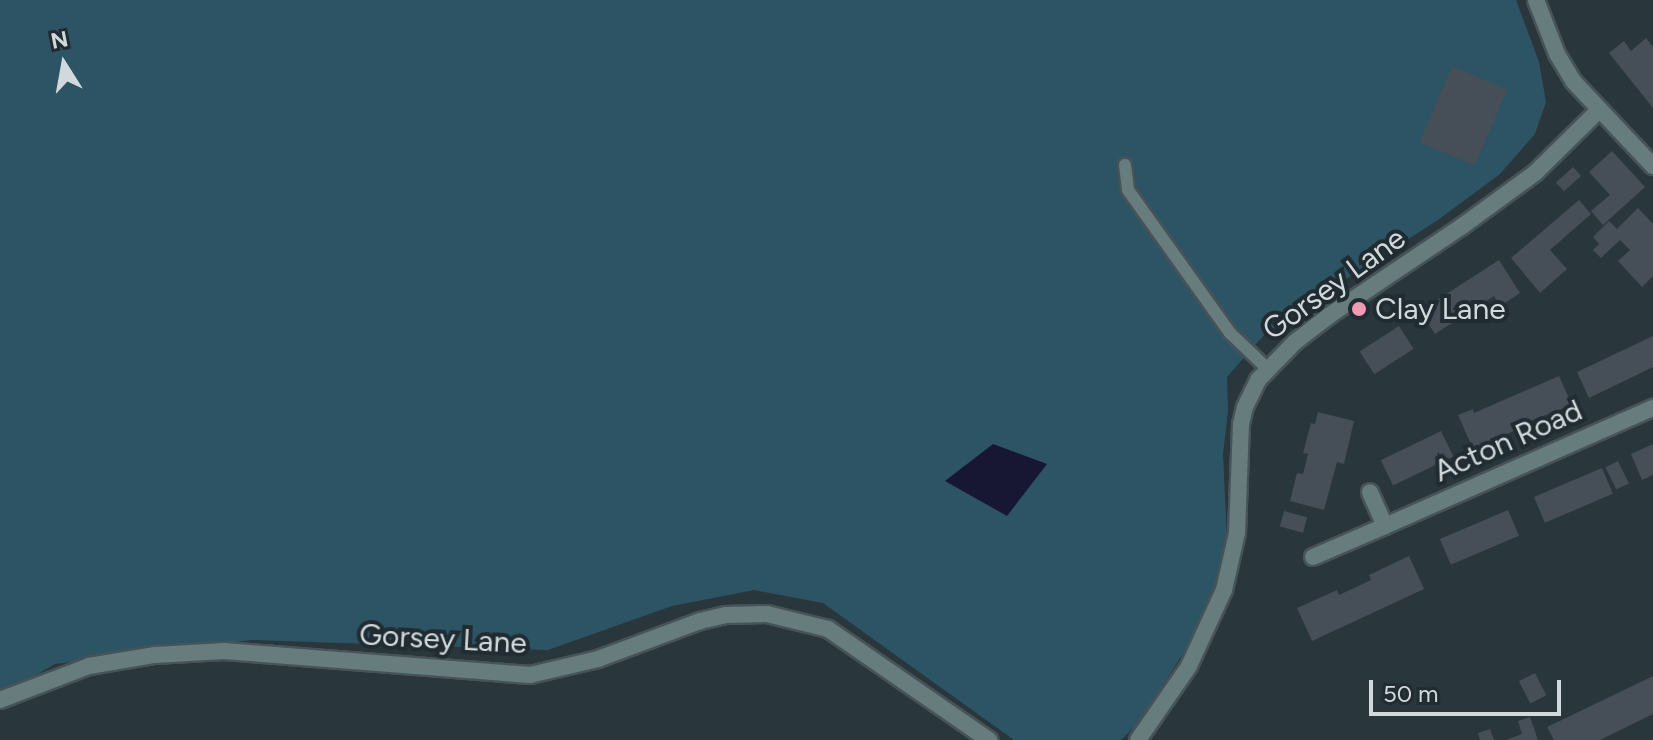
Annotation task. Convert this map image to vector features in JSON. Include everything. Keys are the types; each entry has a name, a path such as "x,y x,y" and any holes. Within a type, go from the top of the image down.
{"street":[{"path":"1536,0 1557,54 1573,81 1653,166"},
{"name":"Gorsey Lane","path":"1138,740 1189,666 1224,590 1237,533 1243,416 1251,394 1268,369 1330,315 1524,181 1598,111"},
{"name":"Acton Road","path":"1313,557 1653,408"},
{"path":"1370,492 1385,526"},
{"name":"Gorsey Lane","path":"0,700 89,666 155,655 224,651 530,675 598,659 700,621 725,615 767,614 828,629 989,740"}],"lane":[{"path":"1125,165 1128,190 1230,333 1268,369"}],"shaded area":[{"path":"0,0 1516,0 1539,62 1546,102 1535,134 1500,174 1438,220 1302,307 1263,336 1227,377 1228,411 1223,454 1227,537 1223,569 1200,627 1140,721 1121,740 1014,740 823,603 754,590 672,606 548,650 252,640 55,664 0,696"},
{"path":"993,444 1047,464 1007,516 945,481"}],"building":[{"path":"1646,38 1653,47 1653,108 1609,53 1624,41 1631,51"},
{"path":"1452,66 1507,89 1475,166 1420,142"},
{"path":"1612,151 1645,187 1603,225 1591,211 1610,195 1589,172"},
{"path":"1573,167 1581,176 1564,191 1556,182"},
{"path":"1579,200 1591,214 1550,250 1567,269 1540,293 1511,258"},
{"path":"1638,208 1653,224 1653,276 1642,287 1618,261 1630,250 1620,240 1601,258 1593,250 1599,244 1593,237 1609,221 1617,229"},
{"path":"1499,260 1520,293 1500,306 1494,296 1435,334 1420,311"},
{"path":"1399,326 1414,349 1374,374 1360,352"},
{"path":"1653,336 1653,367 1589,398 1577,372"},
{"path":"1559,376 1572,405 1515,427 1516,430 1473,449 1458,415 1473,409 1474,413"},
{"path":"1318,412 1354,421 1344,464 1337,462 1324,510 1290,501 1297,473 1303,474 1308,454 1303,453 1311,423 1315,424"},
{"path":"1441,431 1453,456 1393,486 1381,460"},
{"path":"1653,444 1653,475 1642,480 1631,454"},
{"path":"1618,461 1629,483 1616,490 1605,467"},
{"path":"1602,468 1613,494 1545,523 1534,497"},
{"path":"1508,510 1519,536 1451,565 1440,539"},
{"path":"1284,511 1307,517 1303,533 1280,526"},
{"path":"1409,556 1424,589 1312,641 1297,608 1337,590 1339,595 1371,580 1369,575"},
{"path":"1535,673 1546,695 1530,703 1519,681"},
{"path":"1653,676 1653,714 1600,740 1554,740 1547,727"},
{"path":"1530,717 1538,740 1506,740 1522,734 1518,721"},
{"path":"1490,729 1494,740 1480,740 1478,733"}],"place":[{"name":"Clay Lane","path":"1359,309"}]}
